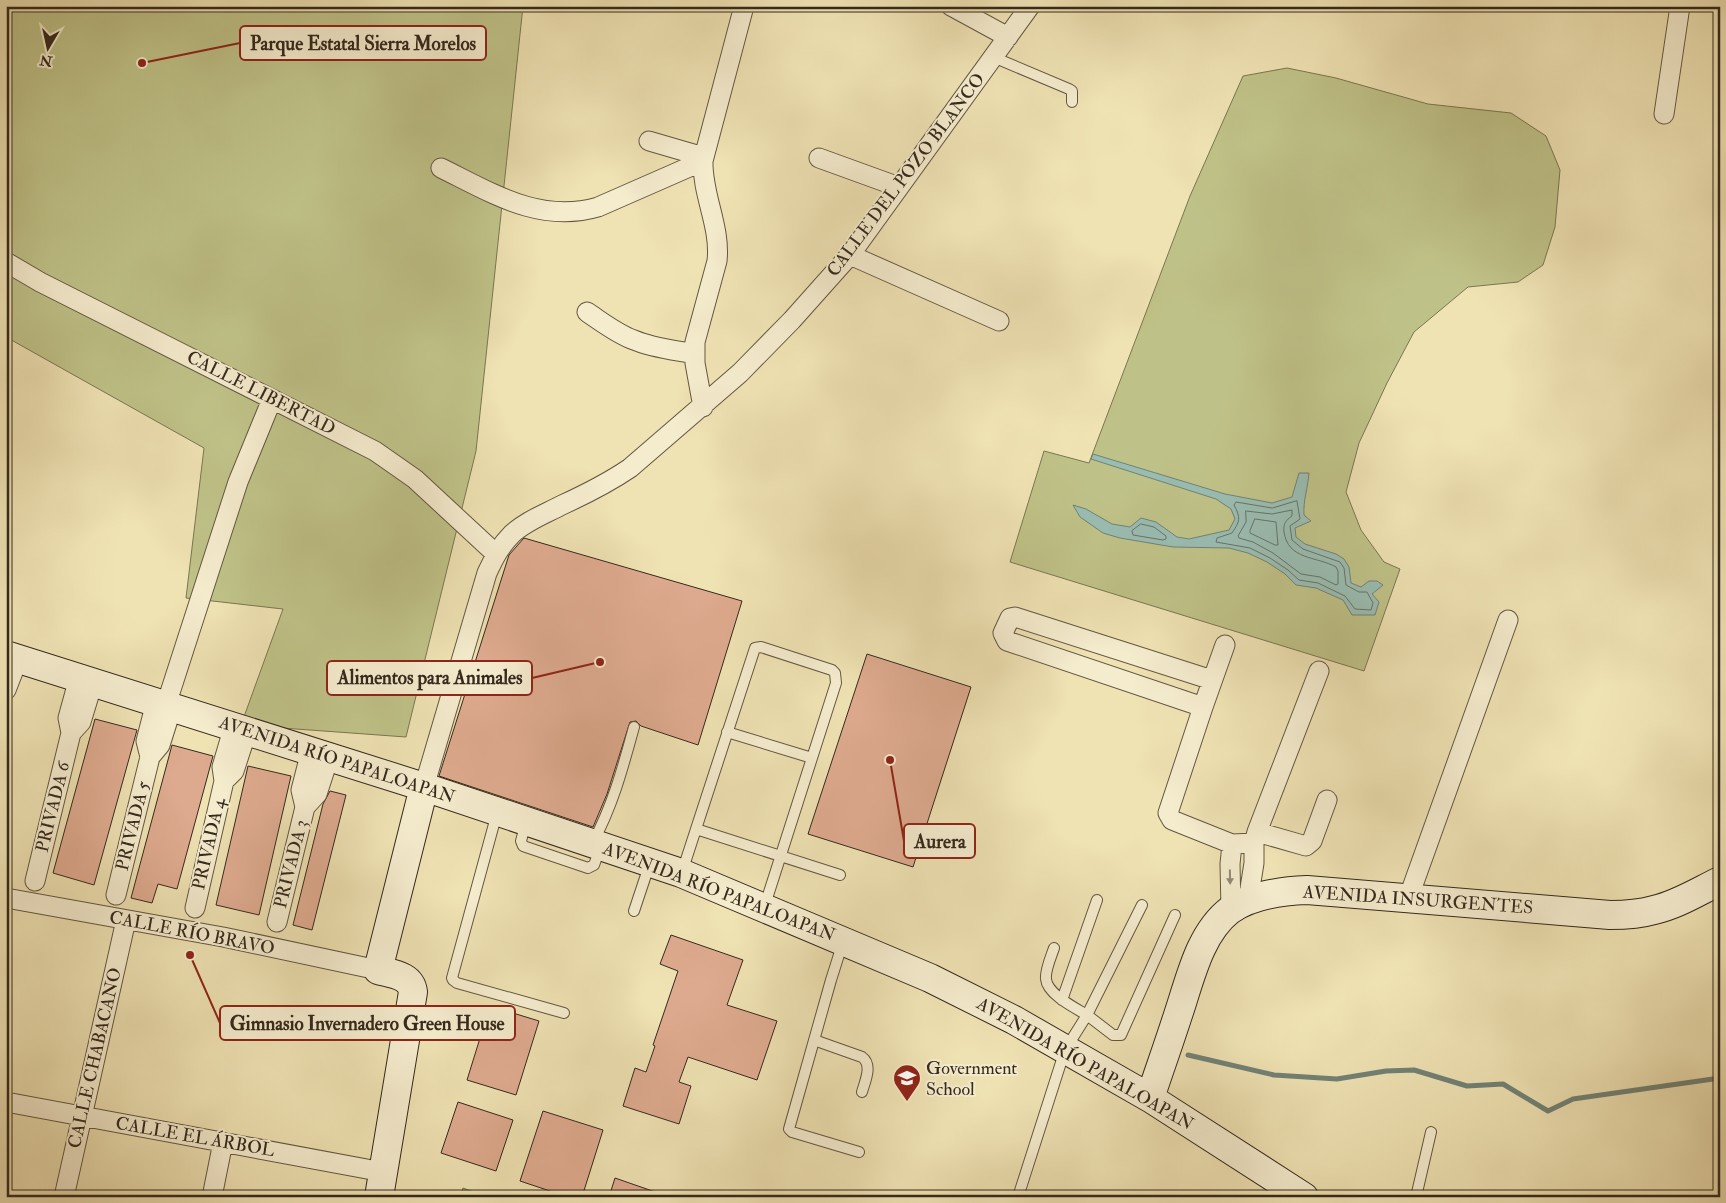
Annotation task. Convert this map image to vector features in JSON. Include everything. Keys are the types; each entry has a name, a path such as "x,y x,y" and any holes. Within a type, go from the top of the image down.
{"main road":[{"name":"AVENIDA RÍO PAPALOAPAN","path":"12,657 424,787 651,862 844,941 930,978 1065,1050 1150,1098 1304,1197"},
{"path":"381,1184 413,992 412,986 402,976 378,970 424,787"},
{"name":"AVENIDA INSURGENTES","path":"1240,905 1274,894 1307,890 1610,915 1634,914 1672,904 1720,881"},
{"path":"1150,1098 1205,942 1218,922 1240,905"}],"street":[{"path":"703,407 694,354 698,328 717,261 718,241 704,181 703,159 744,6"},
{"path":"951,6 1008,37"},
{"name":"CALLE DEL POZO BLANCO","path":"424,787 487,573 496,554 512,534 529,521 590,492 630,468 703,407 740,373 786,326 850,256 1030,6"},
{"path":"1664,114 1680,6"},
{"path":"649,141 703,159"},
{"path":"819,158 899,188"},
{"path":"441,168 508,201 535,209 567,212 583,211 598,206 703,159"},
{"path":"850,256 999,320"},
{"name":"CALLE LIBERTAD","path":"6,262 40,282 375,451 415,479 496,554"},
{"path":"588,312 618,333 634,341 694,354"},
{"name":"PRIVADA 5","path":"116,895 150,757 160,745 165,705 238,482 272,399"},
{"path":"1202,707 1007,641 1003,634 1007,621 1015,617 1212,680"},
{"path":"1408,899 1508,620"},
{"path":"1225,645 1202,707 1168,813 1172,820 1232,844 1255,838 1306,846 1312,841 1327,800"},
{"path":"6,690 12,657"},
{"path":"1240,905 1254,863 1255,838 1319,671"},
{"name":"PRIVADA 6","path":"35,881 71,732 81,722 86,680"},
{"name":"PRIVADA 4","path":"195,908 224,780 234,771 240,729"},
{"name":"PRIVADA 3","path":"278,922 305,807 317,794 320,754"},
{"path":"1232,844 1230,864 1240,905"},
{"path":"1254,863 1274,894"},
{"name":"CALLE RÍO BRAVO","path":"6,898 223,937 378,970"},
{"name":"CALLE CHABACANO","path":"64,1197 126,920"},
{"name":"CALLE EL ÁRBOL","path":"6,1102 223,1142 381,1184"},
{"path":"212,1197 223,1142"}],"lane":[{"path":"993,57 1069,89 1072,91 1072,102"},
{"path":"681,873 755,648 761,647 832,670 836,677 836,683 764,908"},
{"path":"597,844 615,794 634,727"},
{"path":"727,732 812,758"},
{"path":"498,811 452,978 453,980 564,1013"},
{"path":"696,829 840,875"},
{"path":"634,911 651,862"},
{"path":"1062,1000 1097,900"},
{"path":"1018,1197 1065,1050 1086,1015 1142,906"},
{"path":"1054,948 1045,978 1048,986 1062,1000 1113,1035 1121,1035 1175,916"},
{"path":"844,941 789,1129 792,1132 859,1152"},
{"path":"814,1040 866,1060 868,1064 862,1092"},
{"path":"1416,1197 1432,1132"}],"green space":[{"path":"6,6 523,6 476,451 406,737 241,725 283,609 186,598 204,448 6,337"},
{"path":"1287,68 1336,78 1428,104 1511,113 1546,136 1560,170 1555,227 1543,265 1518,282 1468,287 1414,332 1387,383 1359,443 1346,492 1361,530 1384,562 1400,569 1364,671 1010,562 1044,451 1089,463 1190,196 1243,76"},
{"path":"463,1188 487,1197 460,1197"}],"water":[{"path":"1093,454 1225,494 1272,503 1292,497 1299,473 1309,473 1304,515 1311,521 1295,528 1296,537 1305,544 1336,554 1344,559 1349,567 1351,583 1361,587 1369,581 1377,581 1383,585 1372,594 1379,602 1375,615 1352,615 1343,600 1316,588 1296,585 1285,574 1267,562 1248,553 1229,548 1173,547 1120,538 1103,533 1080,517 1073,505 1086,509 1112,524 1130,527 1141,518 1156,522 1177,537 1189,539 1229,530 1235,519 1231,509 1216,499 1091,459"}],"building":[{"path":"524,538 742,601 698,745 641,726 636,721 630,722 607,794 593,827 439,776 509,555"},
{"path":"867,654 971,687 913,867 808,834"},
{"path":"95,719 137,730 94,885 53,873"},
{"path":"172,745 213,756 177,889 158,884 152,903 131,898"},
{"path":"248,766 291,776 259,915 216,905"},
{"path":"330,791 346,795 312,930 293,925 323,804"},
{"path":"671,935 743,960 727,1005 777,1021 757,1080 688,1057 679,1082 691,1086 679,1124 623,1106 635,1068 646,1072 678,971 660,964"},
{"path":"490,1006 539,1021 516,1095 467,1080"},
{"path":"458,1102 513,1120 496,1171 441,1153"},
{"path":"543,1111 603,1130 582,1197 568,1197 520,1181"},
{"path":"615,1178 664,1195 663,1197 609,1197"}],"waterway":[{"path":"1188,1055 1274,1075 1337,1079 1386,1071 1414,1070 1467,1086 1503,1084 1548,1111 1573,1099 1720,1078"}],"place":[{"name":"Parque Estatal Sierra Morelos","path":"142,63"},
{"name":"Alimentos para Animales","path":"600,662"},
{"name":"Aurera","path":"890,760"},
{"name":"Gimnasio Invernadero Green House","path":"190,955"},
{"name":"Government School","path":"907,1102"}]}
